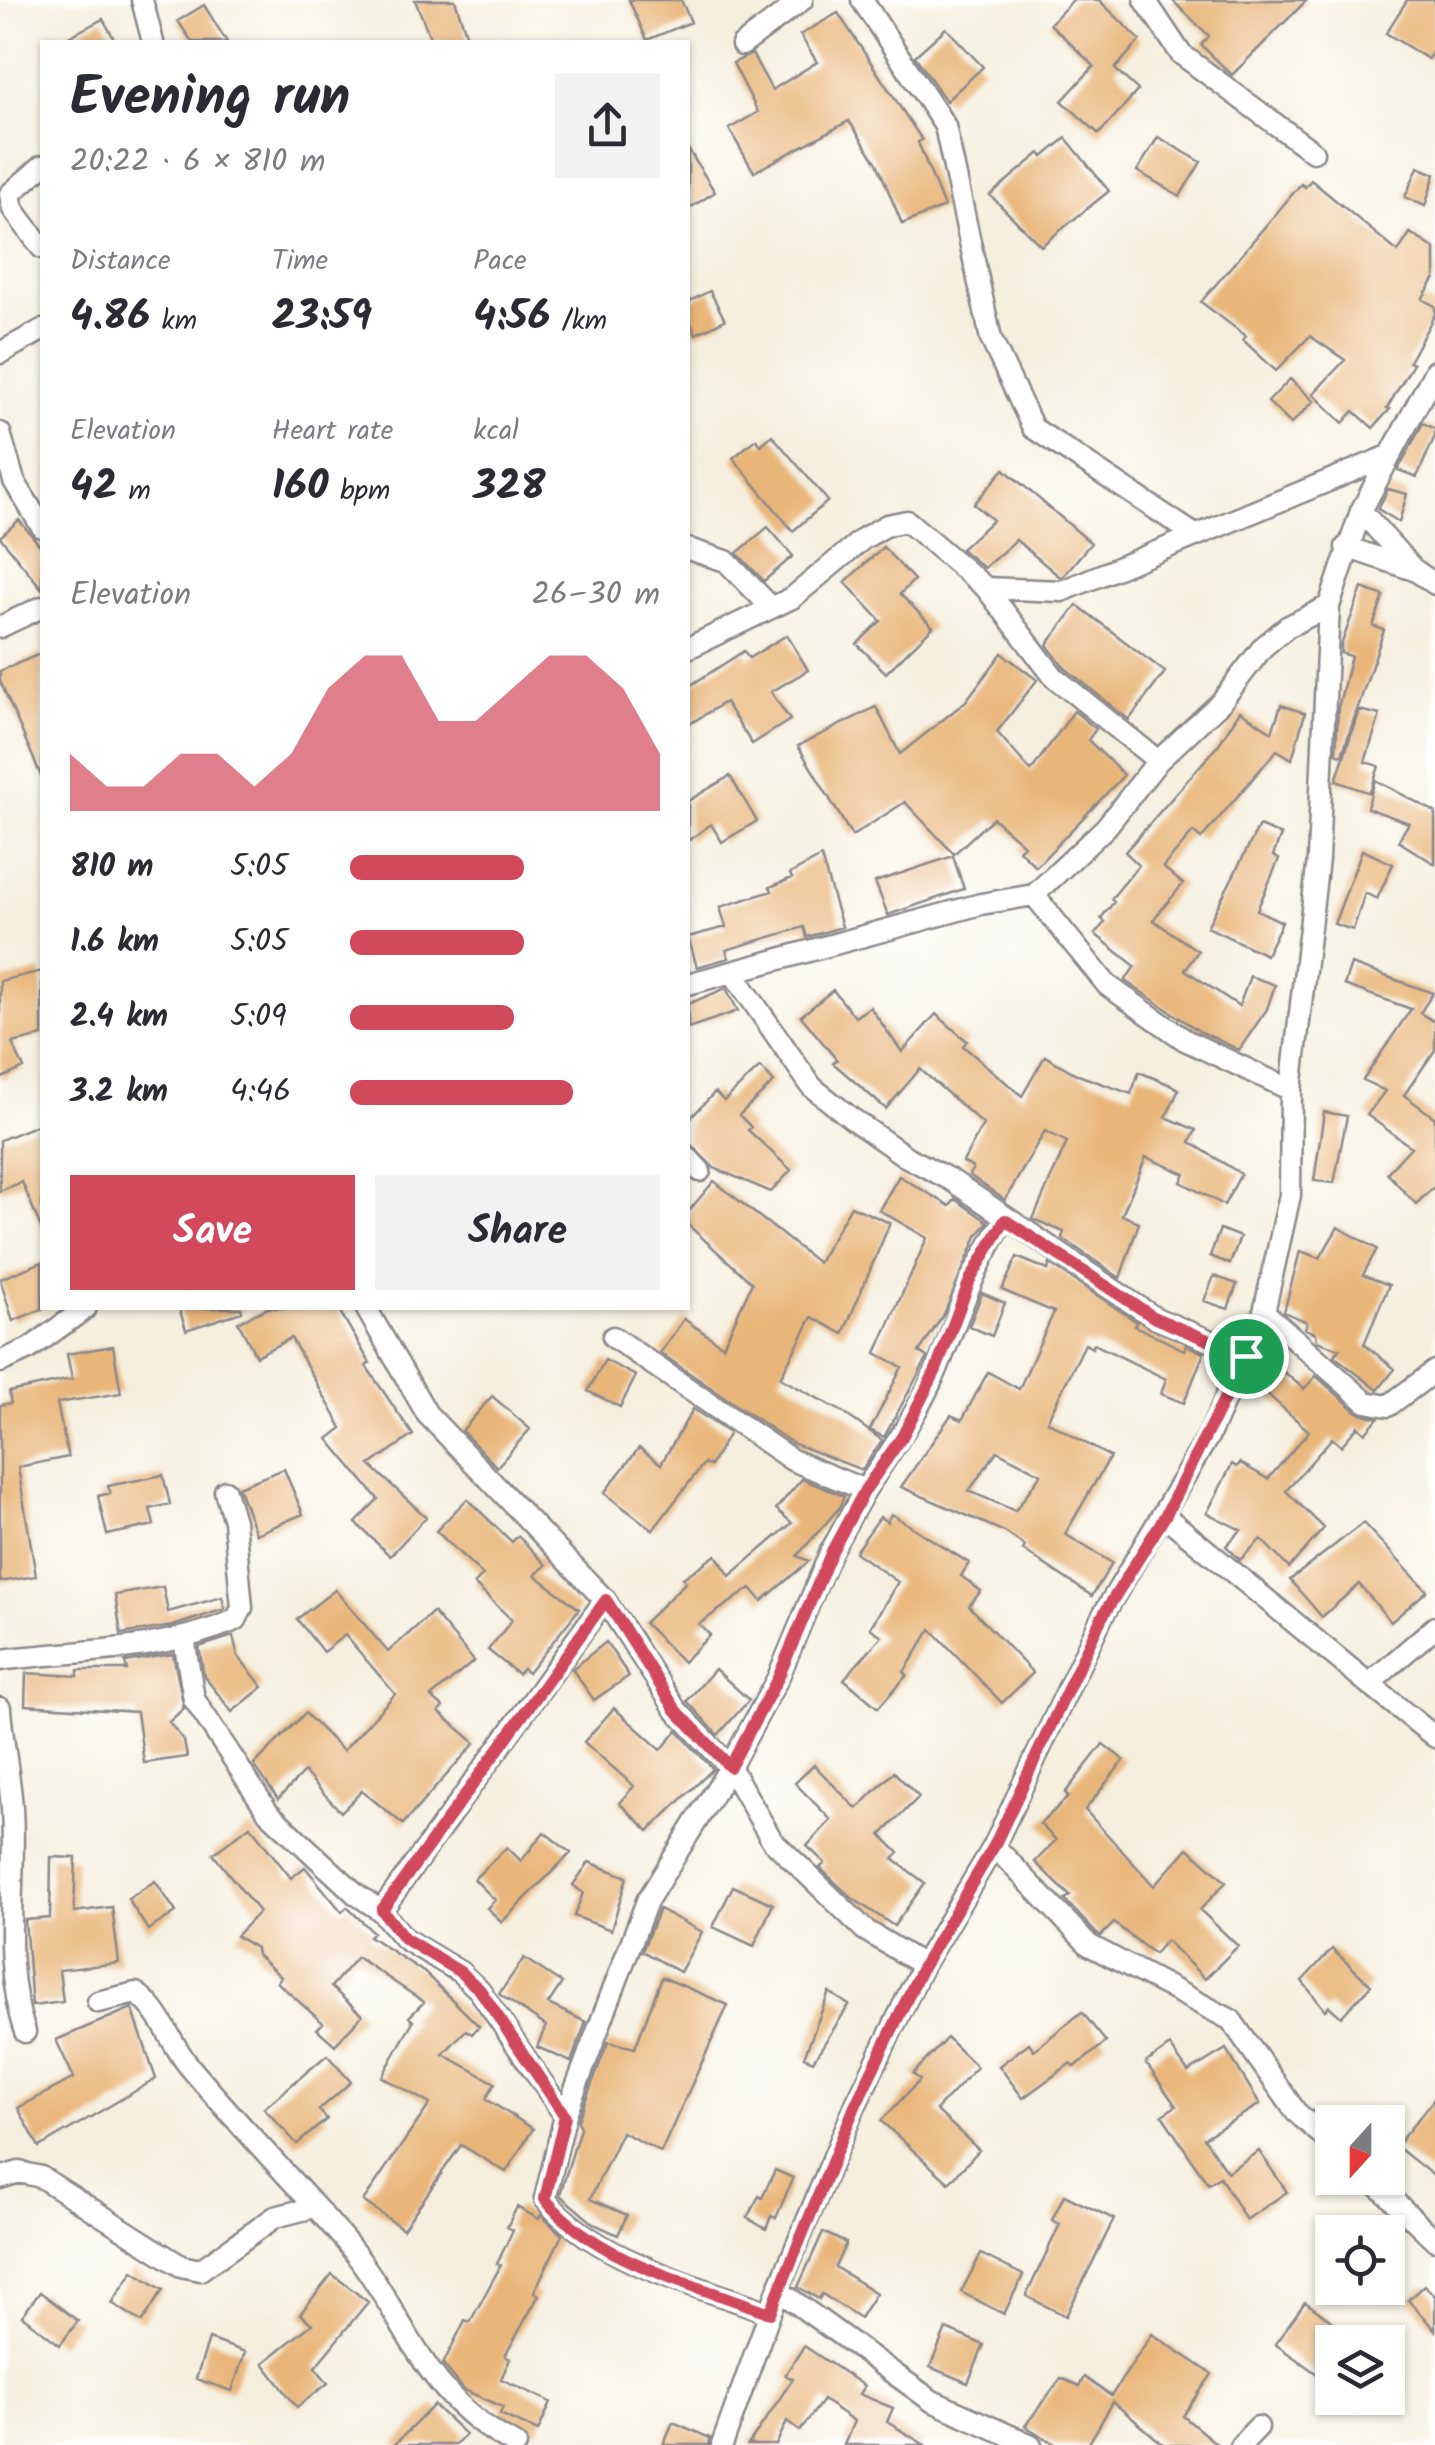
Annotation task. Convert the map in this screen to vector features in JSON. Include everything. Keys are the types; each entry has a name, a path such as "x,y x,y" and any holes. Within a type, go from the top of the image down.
{"street":[{"path":"142,0 152,40"},
{"path":"742,45 802,0"},
{"path":"862,0 945,126 991,340 1033,428 1195,535"},
{"path":"1146,0 1181,54 1313,152"},
{"path":"40,168 10,194 13,210 40,245"},
{"path":"0,353 40,331"},
{"path":"722,2445 778,2290 856,2104 923,1966 994,1846 1102,1617 1165,1516 1246,1356 1264,1312 1290,1195 1291,1090 1318,858 1329,606 1361,511 1435,371"},
{"path":"0,433 14,481 40,524"},
{"path":"986,588 1062,591 1390,455"},
{"path":"1361,511 1413,569 1435,584"},
{"path":"690,647 792,598 864,538 886,525 907,522 986,588 1054,676 1158,761"},
{"path":"1346,547 1413,569"},
{"path":"690,550 726,560 770,606"},
{"path":"690,984 981,904 1034,896 1106,827 1158,761 1222,702 1263,647 1287,627 1329,606"},
{"path":"0,627 40,608"},
{"path":"1034,896 1107,985 1185,1040 1291,1090"},
{"path":"733,973 812,1087 892,1146 952,1180 1005,1220 1155,1318 1246,1356"},
{"path":"770,2313 626,2257 558,2214 545,2199 565,2116 647,1901 730,1767 778,1678 832,1551 865,1490 895,1449 936,1370 970,1280 1005,1220"},
{"path":"0,1362 29,1348 83,1310"},
{"path":"367,1310 427,1414 606,1600 676,1710 730,1767 772,1840 802,1874 865,1930 923,1966"},
{"path":"1264,1312 1366,1402 1388,1406 1435,1371"},
{"path":"612,1338 792,1460 865,1490"},
{"path":"0,1660 113,1653 184,1639 236,1620 242,1608 234,1521 226,1491"},
{"path":"1165,1516 1435,1737"},
{"path":"382,1910 606,1600"},
{"path":"1369,1684 1435,1627"},
{"path":"184,1639 194,1699 268,1812 356,1894 382,1910 404,1938 460,1972 480,1990 565,2116"},
{"path":"0,1708 12,1806 6,1942 15,2012 24,2032"},
{"path":"994,1846 1089,1945 1231,2020 1296,2112 1315,2129"},
{"path":"98,2002 136,1993 146,2000 176,2051 349,2246 442,2389 482,2424 516,2445"},
{"path":"0,2178 19,2172 41,2177 181,2266 200,2270 275,2217 314,2207"},
{"path":"1388,2195 1435,2240"},
{"path":"778,2290 932,2400 1031,2445"},
{"path":"1241,2445 1258,2427"}],"building":[{"path":"415,0 455,0 468,40 431,40"},
{"path":"629,0 681,0 691,22 647,40"},
{"path":"1073,0 1099,0 1140,40 1115,69 1138,90 1099,134 1062,101 1094,66 1050,24"},
{"path":"1172,0 1307,0 1232,75 1201,45 1209,36"},
{"path":"1407,0 1435,0 1435,48 1428,59 1386,33"},
{"path":"204,5 226,40 191,40 178,21"},
{"path":"838,13 922,140 918,142 944,207 902,224 877,163 849,121 754,172 729,129 758,112 733,63 752,54 772,90 817,62 800,35"},
{"path":"103,19 115,40 63,40"},
{"path":"946,28 983,67 946,101 915,56"},
{"path":"1158,137 1201,162 1180,196 1137,171"},
{"path":"1066,138 1109,191 1041,246 990,195 1040,153 1043,157"},
{"path":"690,152 715,192 690,208"},
{"path":"1418,167 1435,174 1425,206 1405,197"},
{"path":"1311,180 1398,252 1410,233 1435,249 1435,278 1422,299 1435,306 1435,314 1409,362 1413,364 1387,408 1390,409 1373,428 1354,411 1343,423 1313,394 1345,360 1310,336 1276,371 1243,340 1246,336 1201,302 1301,184 1305,187"},
{"path":"710,291 725,320 696,334 690,321 690,301"},
{"path":"1290,379 1314,401 1291,424 1268,402"},
{"path":"1423,423 1435,429 1435,436 1417,477 1398,470"},
{"path":"772,435 828,501 793,531 733,458 756,439 761,445"},
{"path":"1004,469 1091,543 1064,575 1060,577 1016,540 984,568 961,549 993,520 974,504"},
{"path":"1388,489 1407,494 1399,522 1378,509"},
{"path":"19,520 40,546 40,587 0,537"},
{"path":"768,527 793,556 764,581 737,553"},
{"path":"883,547 914,580 900,594 933,627 886,673 857,644 881,621 845,582"},
{"path":"1362,588 1384,596 1373,626 1384,630 1342,755 1336,753 1338,708 1351,656 1341,653 1341,645"},
{"path":"1077,605 1165,672 1129,720 1064,667 1047,645"},
{"path":"787,635 808,670 771,692 790,720 752,744 725,702 690,724 690,686 744,651 749,658"},
{"path":"1002,653 1037,680 997,732 1031,771 1074,711 1096,729 1088,740 1124,775 1036,867 1019,850 1024,845 993,818 954,854 905,802 852,836 798,746 876,707 900,754 965,702"},
{"path":"40,654 40,773 0,681 0,671"},
{"path":"1281,705 1305,713 1292,759 1277,750 1201,839 1193,832 1163,867 1183,884 1153,920 1198,951 1185,970 1239,1006 1250,976 1275,985 1267,1009 1239,1050 1199,1031 1125,981 1135,966 1095,934 1105,922 1101,918 1114,902 1111,899 1139,865 1125,852 1219,744 1240,711 1272,732"},
{"path":"1359,710 1380,715 1365,762 1379,766 1370,793 1336,781"},
{"path":"730,776 757,821 722,842 711,824 690,840 690,800"},
{"path":"1375,780 1435,812 1435,864 1398,841 1409,823 1367,808"},
{"path":"1259,826 1281,835 1273,856 1279,859 1257,910 1282,922 1266,955 1207,927"},
{"path":"1362,850 1393,864 1377,899 1365,893 1353,930 1334,924"},
{"path":"953,856 964,889 888,915 875,882"},
{"path":"821,857 842,927 807,937 804,927 726,950 729,958 697,967 690,936 726,927 720,907 772,891 770,887 792,878 790,874"},
{"path":"1351,964 1433,993 1420,1013 1435,1022 1435,1050 1404,1095 1435,1118 1435,1186 1416,1204 1387,1173 1411,1147 1367,1115 1385,1091 1363,1080 1411,1009 1344,985"},
{"path":"40,971 40,1036 12,1043 24,1068 0,1079 0,981"},
{"path":"726,988 738,1011 690,1027 690,1003"},
{"path":"833,990 855,1017 870,1007 902,1052 936,1014 967,1041 963,1046 1022,1096 1045,1056 1078,1075 1131,1094 1139,1072 1166,1083 1179,1089 1166,1117 1196,1130 1190,1142 1241,1174 1224,1205 1181,1182 1185,1174 1146,1157 1122,1215 1139,1223 1120,1278 1062,1238 1064,1232 1033,1219 1067,1142 1045,1131 1005,1200 969,1175 973,1168 963,1162 983,1124 920,1069 886,1109 833,1063 837,1060 801,1016"},
{"path":"760,1067 774,1082 739,1115 751,1127 748,1130 791,1170 771,1192 714,1168 690,1144 690,1119 715,1092 724,1101"},
{"path":"1324,1112 1347,1116 1334,1183 1314,1181"},
{"path":"40,1124 40,1225 22,1182 0,1191 0,1140"},
{"path":"899,1176 950,1206 955,1199 988,1222 977,1236 944,1314 919,1352 927,1357 884,1437 870,1430 902,1367 876,1353 927,1238 879,1210"},
{"path":"714,1181 818,1263 851,1206 890,1223 843,1334 812,1317 780,1378 841,1411 882,1440 862,1470 792,1443 660,1353 684,1319 723,1346 752,1283 690,1227 690,1210"},
{"path":"1338,1227 1377,1249 1363,1275 1389,1285 1364,1344 1395,1369 1378,1390 1334,1356 1340,1349 1317,1341 1316,1333 1305,1329 1307,1322 1284,1312 1300,1251 1320,1258"},
{"path":"1220,1229 1240,1237 1230,1264 1210,1256"},
{"path":"1017,1257 1048,1270 1050,1264 1137,1322 1135,1326 1184,1350 1186,1345 1204,1353 1184,1403 1161,1394 1166,1379 1094,1344 1092,1348 1085,1344 1047,1421 1110,1457 1065,1534 1112,1563 1092,1596 1023,1550 1025,1546 1005,1532 901,1487 951,1415 962,1420 988,1372 1019,1389 1054,1312 1002,1290","holes":["997,1451 1041,1474 1015,1511 969,1491"]},
{"path":"40,1263 40,1310 13,1321 0,1279"},
{"path":"1214,1276 1237,1284 1228,1309 1204,1301"},
{"path":"982,1293 1005,1303 992,1336 969,1326"},
{"path":"180,1310 242,1310 242,1312 186,1330"},
{"path":"264,1310 339,1310 370,1363 366,1366 413,1435 370,1465 426,1517 390,1556 356,1523 378,1499 328,1439 342,1428 291,1338 256,1356 238,1322"},
{"path":"113,1346 121,1393 57,1403 68,1457 18,1467 36,1576 0,1582 0,1405 11,1403 9,1392 72,1379 67,1354"},
{"path":"605,1360 636,1376 620,1407 588,1391"},
{"path":"1284,1372 1304,1389 1316,1376 1357,1412 1378,1418 1365,1433 1358,1426 1341,1446 1332,1438 1286,1491 1324,1528 1289,1568 1261,1539 1240,1560 1226,1546 1241,1530 1207,1513 1232,1464 1237,1467 1240,1463 1268,1479 1309,1431 1266,1393"},
{"path":"492,1396 530,1429 497,1467 462,1431"},
{"path":"693,1409 729,1433 710,1466 704,1463 653,1530 604,1493 639,1448 661,1464"},
{"path":"284,1469 303,1514 256,1534 238,1487"},
{"path":"163,1475 170,1504 150,1509 154,1525 107,1535 98,1496 110,1493 108,1486"},
{"path":"802,1479 844,1496 839,1508 797,1556 809,1561 762,1601 751,1588 699,1624 710,1635 683,1662 644,1623 686,1582 683,1578 716,1555 730,1576 792,1523 776,1509"},
{"path":"467,1499 512,1542 518,1536 546,1565 535,1575 579,1609 528,1673 523,1669 518,1674 488,1650 512,1620 474,1584 483,1575 436,1531"},
{"path":"891,1514 969,1563 961,1576 981,1591 969,1606 1033,1673 1002,1703 931,1629 904,1672 907,1675 878,1708 844,1679 882,1636 870,1628 898,1582 855,1552 880,1517 887,1522"},
{"path":"1363,1523 1427,1591 1391,1622 1359,1584 1322,1617 1290,1580"},
{"path":"163,1587 168,1612 222,1597 225,1609 173,1626 121,1634 115,1595"},
{"path":"335,1590 388,1652 433,1612 474,1661 431,1697 443,1707 439,1712 475,1743 403,1824 362,1791 341,1812 304,1772 278,1799 254,1765 305,1713 343,1751 395,1694 345,1635 323,1652 297,1619"},
{"path":"233,1636 238,1656 263,1687 232,1712 204,1676 199,1647"},
{"path":"606,1642 629,1676 594,1700 572,1669"},
{"path":"173,1654 184,1708 169,1722 184,1741 187,1757 144,1763 137,1712 25,1705 26,1673 78,1676 78,1670 127,1670 125,1662"},
{"path":"715,1669 749,1700 718,1735 687,1701"},
{"path":"614,1708 661,1750 677,1731 713,1769 649,1831 619,1803 634,1786 584,1742"},
{"path":"1103,1744 1124,1760 1085,1810 1154,1886 1188,1848 1226,1882 1200,1910 1238,1946 1205,1979 1166,1940 1154,1954 1114,1923 1101,1936 1097,1934 1065,1900 1070,1896 1035,1862 1056,1840 1040,1824 1069,1796 1065,1793"},
{"path":"814,1765 857,1809 894,1772 919,1797 881,1835 899,1853 893,1859 925,1883 894,1926 852,1898 820,1868 825,1863 807,1846 831,1820 795,1783"},
{"path":"250,1826 291,1878 305,1867 342,1912 347,1907 373,1932 369,1936 425,1973 479,2026 472,2034 466,2030 443,2054 495,2083 486,2099 533,2129 506,2172 461,2145 403,2229 363,2201 430,2104 382,2077 413,2021 409,2017 424,2002 357,1957 331,1987 362,2015 335,2045 317,2029 323,2023 277,1982 281,1977 257,1955 256,1948 236,1936 259,1912 213,1854"},
{"path":"544,1832 571,1853 502,1922 487,1908 495,1900 474,1879 507,1847 521,1861"},
{"path":"51,1857 76,1858 74,1912 112,1907 119,1963 59,1970 63,2002 32,2006 25,1920 50,1918"},
{"path":"589,1862 627,1877 611,1930 574,1916 583,1893 573,1885"},
{"path":"155,1881 176,1912 148,1930 128,1899"},
{"path":"733,1886 773,1904 754,1946 713,1927"},
{"path":"659,1909 702,1932 680,1972 642,1951"},
{"path":"1332,1949 1371,1985 1341,2017 1329,2006 1325,2010 1302,1981"},
{"path":"524,1958 562,1983 548,2004 586,2022 571,2062 537,2047 546,2026 499,1994"},
{"path":"662,1977 728,2005 661,2152 622,2132 590,2199 627,2215 618,2235 594,2224 560,2195 580,2128 578,2120 608,2042 635,2048"},
{"path":"829,1992 849,2005 813,2061 804,2057"},
{"path":"132,2008 156,2079 39,2147 18,2108 74,2078 56,2040"},
{"path":"1082,2012 1106,2042 1075,2067 1071,2063 1023,2098 999,2066 1029,2043 1034,2050"},
{"path":"947,2038 977,2067 936,2110 979,2150 949,2183 881,2121 920,2080 913,2074"},
{"path":"1170,2046 1188,2072 1226,2049 1260,2104 1204,2138 1227,2172 1259,2151 1287,2192 1246,2220 1220,2177 1208,2184 1162,2115 1176,2106 1146,2063"},
{"path":"327,2055 351,2082 319,2110 327,2119 297,2144 264,2108"},
{"path":"1435,2098 1435,2177 1405,2153 1405,2135"},
{"path":"775,2170 793,2178 776,2218 771,2216 766,2229 747,2218"},
{"path":"1064,2195 1114,2219 1066,2316 1026,2296 1060,2224 1052,2220"},
{"path":"517,2207 539,2219 541,2215 562,2235 534,2292 539,2295 505,2356 510,2359 501,2379 551,2402 538,2431 500,2414 503,2407 464,2390 443,2364 465,2320 470,2322 501,2265 497,2264 513,2230 507,2227"},
{"path":"823,2232 846,2243 835,2267 876,2293 860,2318 822,2294 819,2299 798,2287"},
{"path":"981,2254 1023,2275 1004,2314 961,2292"},
{"path":"133,2271 163,2290 142,2322 112,2303"},
{"path":"332,2274 368,2302 315,2367 328,2383 297,2407 263,2363 312,2324 300,2314"},
{"path":"1424,2285 1435,2296 1435,2330 1408,2300"},
{"path":"40,2292 78,2321 60,2345 22,2316"},
{"path":"1305,2302 1337,2325 1315,2325 1315,2372 1275,2344"},
{"path":"946,2329 984,2345 968,2383 930,2367"},
{"path":"1152,2334 1212,2374 1183,2416 1218,2445 1164,2445 1113,2402 1088,2445 1057,2445 1025,2426 1061,2378 1079,2386 1084,2377 1111,2396"},
{"path":"209,2339 245,2352 232,2391 196,2379"},
{"path":"804,2346 864,2386 859,2394 893,2408 887,2422 925,2445 844,2445 854,2421 823,2400 800,2431 787,2421 776,2445 748,2445 793,2379 785,2375"},
{"path":"434,2405 465,2434 455,2445 394,2445"},
{"path":"673,2422 710,2438 709,2445 663,2445"}],"route":[{"path":"1005,1220 1155,1318 1246,1356 1165,1516 1102,1617 994,1846 923,1966 856,2104 770,2313 626,2257 558,2214 545,2199 565,2116 505,2033 480,1990 460,1972 404,1938 382,1910 606,1600 676,1710 730,1767 778,1678 832,1551 865,1490 902,1437 936,1370 984,1250 1005,1220"}]}
